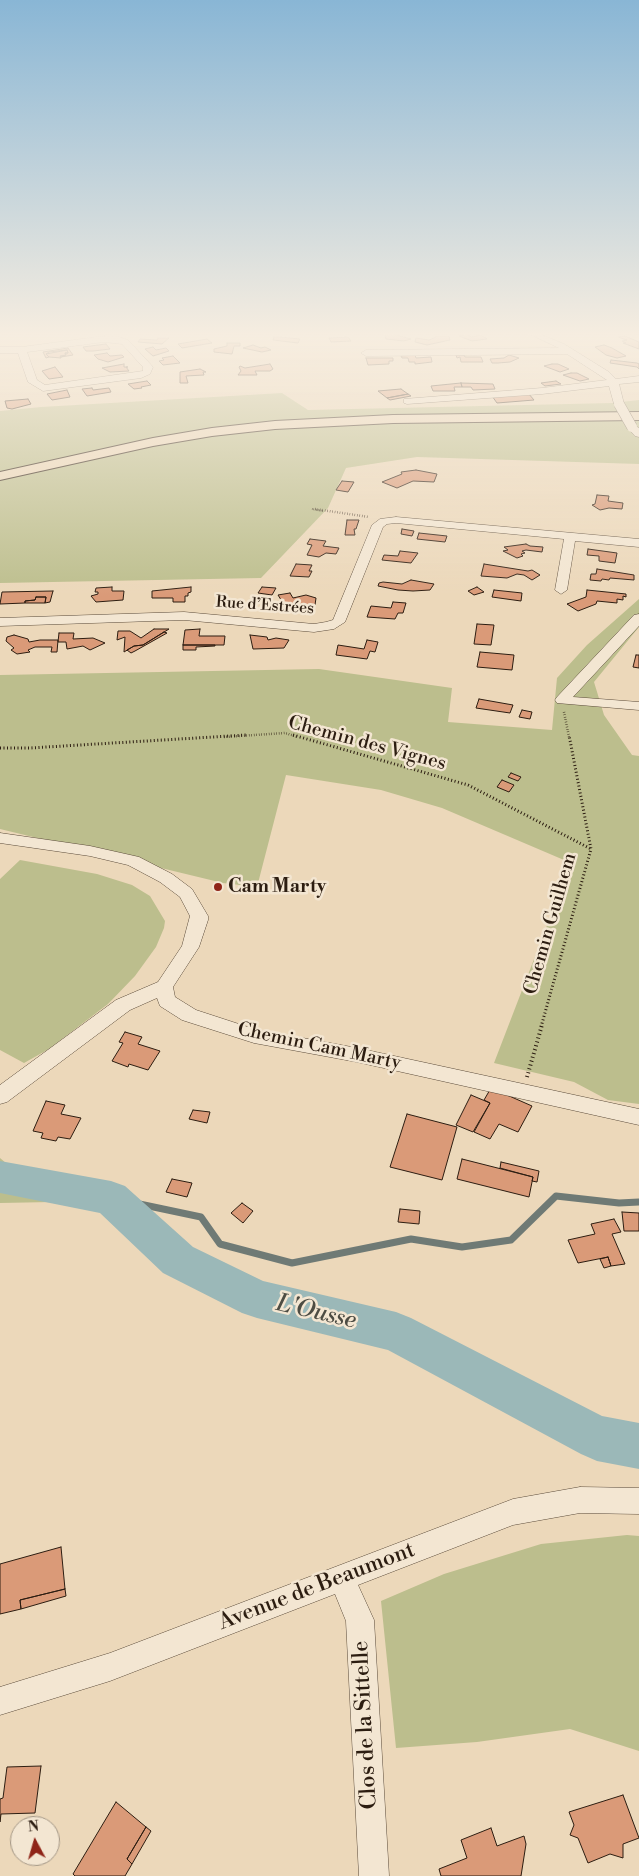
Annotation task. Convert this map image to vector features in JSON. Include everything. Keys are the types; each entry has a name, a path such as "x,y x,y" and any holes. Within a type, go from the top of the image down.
{"main road":[{"path":"0,476 152,442 212,432 334,422"},
{"path":"501,422 637,426"}],"street":[{"path":"384,521 396,520 639,543"},
{"name":"Rue d’Estrées","path":"0,622 184,616 314,628 329,626 339,622 378,525 384,521"},
{"path":"561,590 570,537"},
{"path":"562,700 639,618"},
{"path":"562,700 639,706"},
{"path":"0,838 90,851 132,861 166,878 186,893 192,900 199,916 190,947 164,987 123,1005 0,1096"},
{"name":"Chemin Cam Marty","path":"164,987 167,1001 188,1015 254,1036 357,1055 639,1117"},
{"name":"Avenue de Beaumont","path":"0,1701 110,1667 513,1512 580,1500 639,1501"},
{"name":"Clos de la Sittelle","path":"341,1578 360,1620 374,1876"}],"path":[{"path":"312,509 384,521"},
{"name":"Chemin Guilhem","path":"523,1090 591,849 562,700"},
{"name":"Chemin des Vignes","path":"0,748 40,748 285,733 468,785 591,849"}],"green space":[{"path":"0,422 639,422 639,464 417,457 346,468 328,508 261,578 0,583"},
{"path":"639,599 639,627 594,682 604,715 632,755 639,756 639,1104 608,1100 574,1082 494,1063 571,863 442,808 381,790 286,775 257,887 223,883 0,829 0,675 319,669 452,688 448,722 552,730 557,678 587,645"},
{"path":"20,860 97,874 132,885 150,896 165,921 156,947 135,976 108,1004 49,1049 24,1063 0,1050 0,879"},
{"path":"0,1158 52,1202 0,1203"},
{"path":"627,1535 639,1536 639,1751 570,1729 477,1742 396,1748 381,1601 444,1574 541,1544"}],"building":[{"path":"416,470 437,474 434,482 413,481 397,488 382,482 402,474 401,472"},
{"path":"342,481 354,482 348,492 336,490"},
{"path":"597,495 609,496 608,501 623,503 622,509 609,508 600,510 592,505 595,504"},
{"path":"347,520 359,520 356,529 354,529 355,535 345,535"},
{"path":"402,529 414,531 412,536 401,534"},
{"path":"419,533 447,536 445,542 417,539"},
{"path":"310,539 326,541 323,546 339,548 336,554 326,553 319,557 307,555 312,545 307,544"},
{"path":"526,544 543,547 542,552 526,550 522,551 525,553 521,554 523,556 517,558 503,551 508,550 504,547"},
{"path":"588,549 617,553 615,563 599,561 599,556 587,555"},
{"path":"400,551 418,553 411,563 382,560 384,555 398,556"},
{"path":"296,564 312,565 309,577 290,576"},
{"path":"484,564 532,570 540,575 532,580 524,575 517,574 507,578 481,576"},
{"path":"597,569 634,575 634,580 610,578 609,580 602,579 601,581 590,580 591,574 596,574"},
{"path":"411,580 434,584 430,590 413,591 378,586 379,583 383,582 402,584"},
{"path":"112,587 112,591 124,591 123,600 96,602 91,596 98,594 98,592 95,592 96,588"},
{"path":"191,587 191,592 188,593 188,596 185,596 185,602 173,602 173,598 152,598 152,591"},
{"path":"262,587 276,588 272,595 258,593"},
{"path":"477,587 484,592 474,595 468,591"},
{"path":"494,590 522,593 521,601 492,597"},
{"path":"587,590 626,594 626,597 623,596 623,600 617,599 617,603 597,601 596,604 578,611 567,604 586,597"},
{"path":"53,591 50,602 45,603 46,597 36,597 35,600 25,601 25,603 0,604 2,592"},
{"path":"290,593 293,598 306,595 316,598 315,605 285,606 278,595"},
{"path":"36,597 46,597 45,603 25,603 25,601 35,600"},
{"path":"393,602 406,603 403,613 398,613 395,619 367,617 371,606 391,608"},
{"path":"477,624 494,625 491,645 474,644"},
{"path":"154,629 169,629 143,645 134,646 124,652 125,637 117,640 118,631 130,631 141,638"},
{"path":"200,629 199,636 225,636 224,645 183,645 185,630"},
{"path":"164,632 167,633 131,653 127,650 134,646 143,645"},
{"path":"59,633 74,633 73,639 93,638 105,643 90,650 83,646 67,649 66,642 58,642"},
{"path":"14,635 28,639 29,642 58,640 57,652 51,652 52,647 35,647 28,650 30,652 17,654 11,650 14,648 6,641 7,637"},
{"path":"250,635 267,637 268,640 276,638 289,640 284,648 253,649"},
{"path":"367,640 378,642 375,652 370,651 367,659 336,655 338,645 364,649"},
{"path":"183,645 215,646 196,647 196,650 183,650"},
{"path":"480,652 514,655 512,670 477,667"},
{"path":"636,655 639,655 639,668 633,667"},
{"path":"479,699 513,705 510,713 476,708"},
{"path":"522,710 532,712 530,719 519,717"},
{"path":"511,773 521,777 518,781 508,777"},
{"path":"502,780 514,785 509,792 497,787"},
{"path":"125,1032 142,1037 138,1044 160,1051 148,1070 129,1064 128,1067 112,1061 123,1043 119,1042"},
{"path":"491,1088 532,1106 518,1132 499,1124 490,1139 474,1132 490,1103 484,1100"},
{"path":"471,1095 490,1103 473,1132 456,1125"},
{"path":"46,1101 65,1105 61,1114 81,1118 70,1139 58,1137 56,1141 41,1138 43,1133 33,1131"},
{"path":"193,1110 210,1112 207,1123 189,1119"},
{"path":"407,1114 457,1127 442,1180 390,1167"},
{"path":"462,1159 533,1177 529,1197 457,1179"},
{"path":"501,1162 539,1171 537,1182 532,1181 533,1177 500,1168"},
{"path":"172,1179 192,1183 187,1197 166,1192"},
{"path":"242,1203 253,1211 243,1223 231,1213"},
{"path":"400,1209 420,1211 419,1224 398,1222"},
{"path":"622,1212 639,1213 639,1231 624,1231"},
{"path":"614,1219 621,1232 612,1234 625,1264 611,1266 608,1257 578,1263 568,1240 595,1234 591,1224"},
{"path":"608,1257 611,1266 604,1268 600,1259"},
{"path":"61,1547 65,1589 20,1600 21,1609 0,1614 0,1564"},
{"path":"65,1589 66,1596 21,1609 20,1600"},
{"path":"41,1766 35,1813 1,1814 0,1822 0,1799 3,1798 7,1767"},
{"path":"623,1795 639,1838 623,1844 623,1858 610,1854 588,1863 578,1838 570,1835 574,1825 569,1812"},
{"path":"116,1802 146,1827 127,1859 132,1864 125,1876 75,1876 73,1874"},
{"path":"146,1827 151,1831 132,1864 127,1859"},
{"path":"491,1828 497,1846 524,1836 526,1844 521,1876 441,1876 439,1869 467,1858 461,1840"}],"waterway":[{"name":"L'Ousse","path":"0,1177 111,1198 178,1260 257,1299 396,1332 597,1438 639,1446"},
{"path":"111,1198 201,1217 220,1244 292,1263 411,1239 462,1247 511,1240 556,1196 619,1203 639,1202"}],"place":[{"name":"Cam Marty","path":"218,887"}]}
